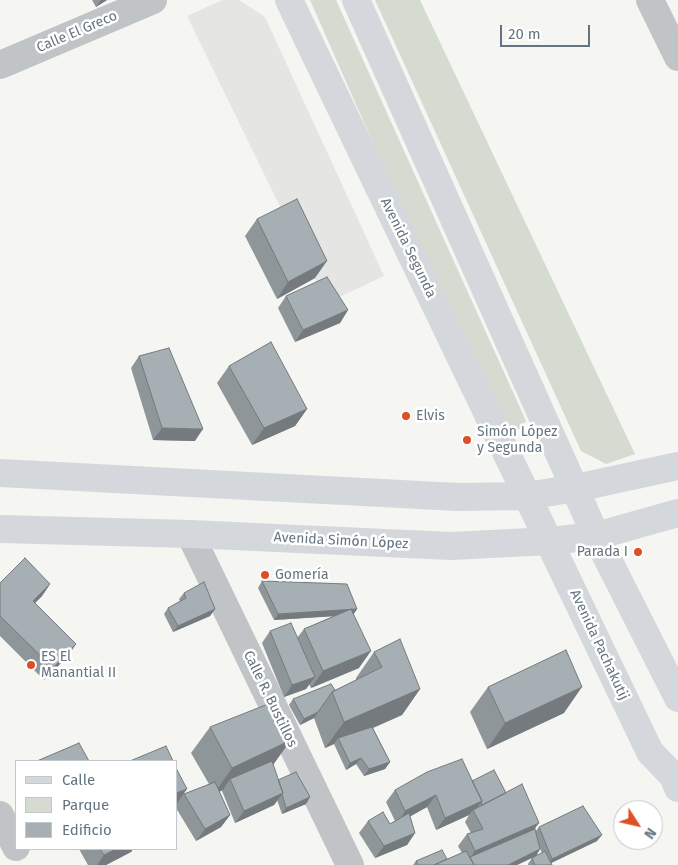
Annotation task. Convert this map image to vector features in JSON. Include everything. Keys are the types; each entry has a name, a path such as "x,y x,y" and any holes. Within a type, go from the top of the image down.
{"main road":[{"name":"Avenida Segunda","path":"289,0 527,496"},
{"path":"356,0 596,536 678,698"},
{"path":"0,473 458,497 527,496 576,488 678,466"},
{"name":"Avenida Pachakutij","path":"527,496 650,752 673,776 678,788"},
{"name":"Avenida Simón López","path":"0,529 190,534 451,546 550,541 596,536 678,513"}],"street":[{"name":"Calle El Greco","path":"0,65 153,0"},
{"path":"650,0 678,57"},
{"name":"Calle R. Bustillos","path":"190,534 350,865"},
{"path":"0,814 15,844"},
{"path":"18,850 25,865"}],"shaded area":[{"path":"222,0 239,0 265,17 384,276 327,303 187,16"}],"green space":[{"path":"310,0 336,0 526,421 516,433 509,434 433,279"},
{"path":"375,0 420,0 635,454 606,464 581,451"}],"building":[{"path":"297,199 327,261 288,282 257,219"},
{"path":"327,277 348,310 303,330 286,296"},
{"path":"271,342 307,409 264,428 229,366"},
{"path":"169,348 203,429 162,428 139,356"},
{"path":"25,558 50,584 33,601 76,644 53,668 0,616 0,583"},
{"path":"262,581 347,584 357,609 278,614"},
{"path":"204,582 215,609 178,626 168,608 186,598 184,593"},
{"path":"351,609 371,651 323,671 304,629"},
{"path":"291,623 315,677 292,685 270,631"},
{"path":"400,639 420,689 344,722 332,692 382,667 374,652"},
{"path":"566,650 582,687 505,723 488,687"},
{"path":"331,684 335,690 318,712 304,719 293,699"},
{"path":"268,704 291,740 232,768 210,727"},
{"path":"372,727 390,762 369,769 361,758 350,763 338,738"},
{"path":"79,743 88,760 39,760"},
{"path":"166,746 173,760 132,760"},
{"path":"462,759 482,801 445,818 436,795 405,811 395,790 427,772"},
{"path":"272,761 283,793 244,811 230,779"},
{"path":"494,770 506,793 482,805 482,801 472,781"},
{"path":"178,772 187,789 178,792"},
{"path":"296,772 310,797 286,808 278,780"},
{"path":"215,782 230,815 205,829 184,794"},
{"path":"522,784 539,823 475,851 467,834 483,829 473,810"},
{"path":"583,806 602,835 552,859 539,827"},
{"path":"383,812 390,824 409,813 415,833 384,846 368,821"},
{"path":"535,829 540,849 508,865 474,865 470,857"},
{"path":"101,850 114,850 104,855"},
{"path":"442,850 447,859 434,865 418,865 416,861"},
{"path":"466,851 474,865 434,865"},
{"path":"545,851 552,865 535,865 532,858"}],"place":[{"name":"Elvis","path":"406,416"},
{"name":"Simón López y Segunda","path":"467,440"},
{"name":"Parada I","path":"638,552"},
{"name":"Gomería","path":"265,575"},
{"name":"ES El Manantial II","path":"31,665"}]}
